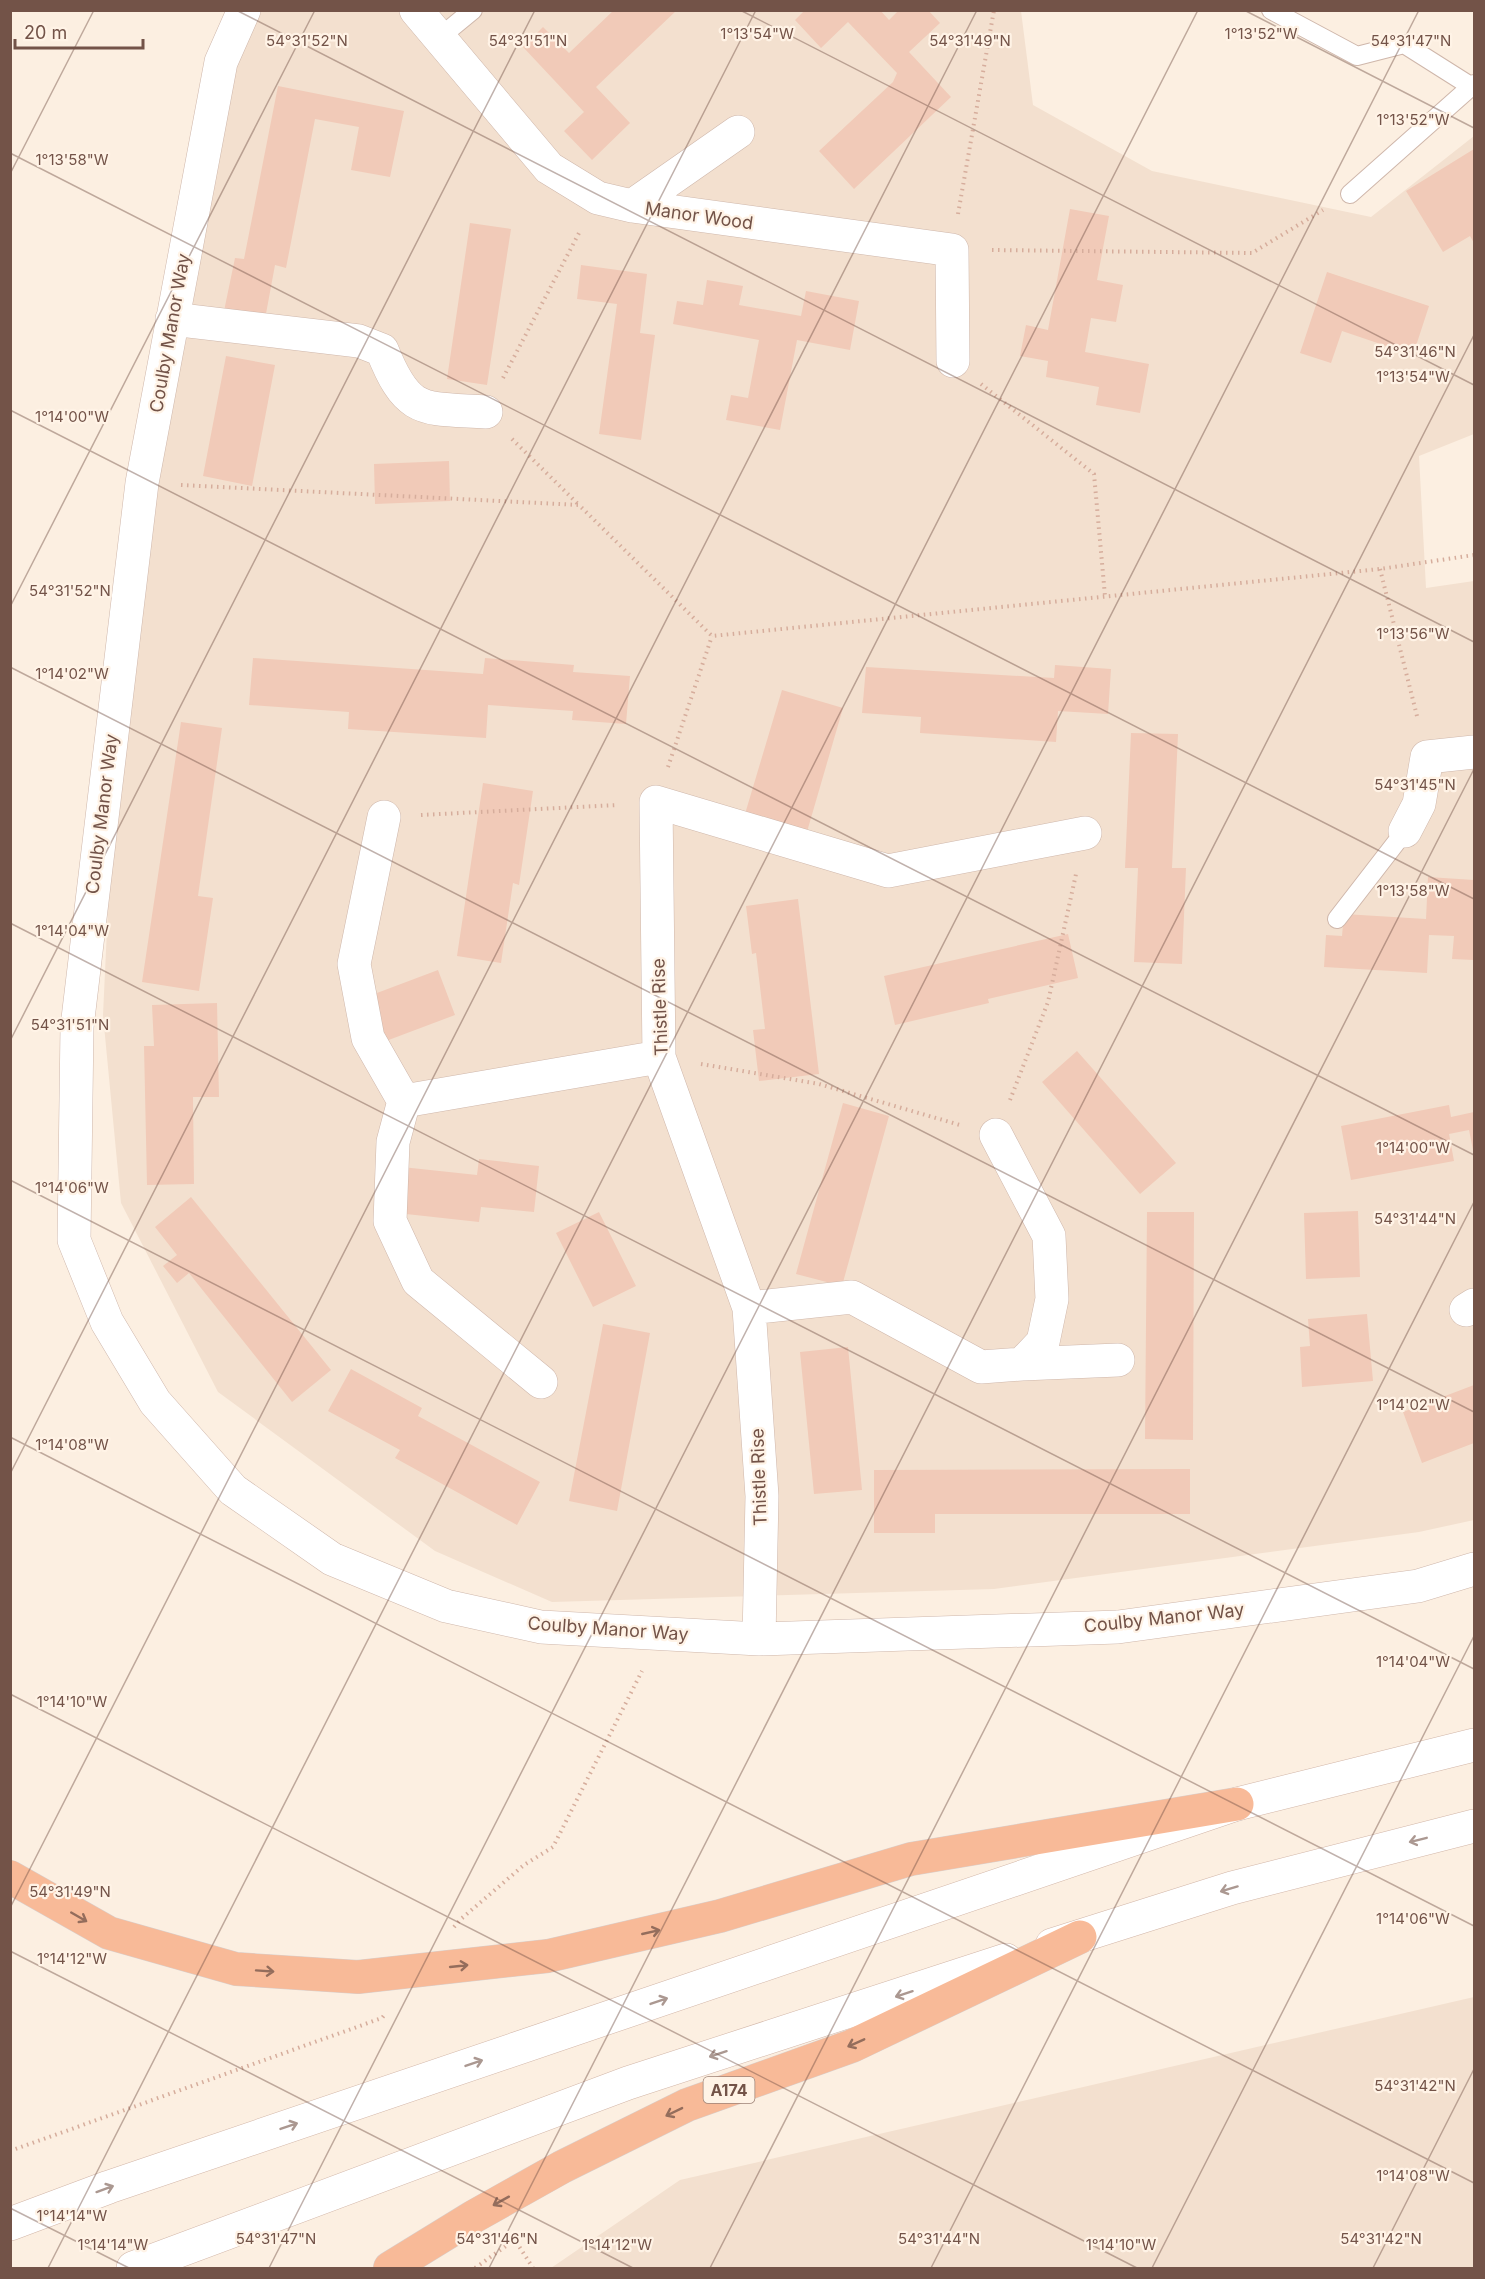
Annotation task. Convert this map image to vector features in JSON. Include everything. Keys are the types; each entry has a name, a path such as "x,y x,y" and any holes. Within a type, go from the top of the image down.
{"highway":[{"path":"10,1877 109,1934 236,1969 358,1977 548,1956 720,1916 911,1859 1237,1804"},
{"name":"A174","path":"390,2268 473,2217 562,2167 687,2105 852,2046 1080,1936"}],"street":[{"name":"Coulby Manor Way","path":"244,10 221,62 142,483 77,1027 74,1240 108,1322 155,1402 233,1490 332,1559 446,1606 541,1627 759,1639 1118,1626 1418,1586 1474,1569"},
{"name":"Manor Wood","path":"416,10 549,168 598,198 632,206 952,250"},
{"path":"632,206 738,132"},
{"path":"952,250 953,361"},
{"path":"172,319 359,341 382,350 392,375 410,400 427,408 486,412"},
{"path":"1405,831 1419,804 1427,757 1474,752"},
{"path":"656,802 888,871 1085,833"},
{"name":"Thistle Rise","path":"656,802 659,1057 748,1308 762,1496 759,1639"},
{"path":"384,818 354,964 368,1038 404,1101 393,1142 390,1221 418,1281 541,1382"},
{"path":"404,1101 659,1057"},
{"path":"996,1135 1049,1236 1052,1299 1043,1342 1022,1364"},
{"path":"748,1308 852,1297 981,1366 1118,1360"},
{"path":"10,2224 120,2184 1237,1804 1474,1745"},
{"path":"133,2268 628,2083 1232,1888 1474,1826"}],"lane":[{"path":"439,38 473,10"},
{"path":"1271,10 1357,56 1404,44 1473,86 1350,194"},
{"path":"1337,919 1405,831"}],"path":[{"path":"994,10 952,250 1252,253 1350,194"},
{"path":"598,198 486,412 712,636"},
{"path":"953,361 1094,474 1105,597"},
{"path":"142,483 579,505"},
{"path":"712,636 1380,569 1474,555"},
{"path":"1380,569 1427,757"},
{"path":"384,818 656,802 712,636"},
{"path":"659,1057 819,1084 996,1135 1048,1002 1085,833"},
{"path":"475,2268 515,2240 533,2268"}],"shaded area":[{"path":"237,11 1021,11 1033,105 1152,171 1371,217 1474,136 1474,434 1419,456 1426,588 1474,581 1474,1520 1419,1532 994,1589 552,1602 435,1551 218,1392 121,1203 103,1015 127,502"},
{"path":"1474,1997 1474,2268 551,2268 680,2180"}],"building":[{"path":"614,10 677,10 596,87 630,123 592,160 564,131 584,112 523,47 543,27 569,53"},
{"path":"805,10 880,10 889,20 899,10 928,10 940,23 909,52 951,97 854,189 819,151 893,82 897,73 848,22 821,48 795,20"},
{"path":"278,86 404,111 390,177 351,170 359,127 315,119 286,268 275,265 265,319 224,311 235,258 244,259"},
{"path":"1474,149 1474,243 1470,236 1443,252 1406,191"},
{"path":"1070,209 1109,216 1097,280 1123,285 1116,322 1091,318 1085,352 1149,364 1140,413 1096,405 1099,387 1046,377 1048,361 1020,356 1026,325 1048,330"},
{"path":"470,223 511,229 487,385 447,379"},
{"path":"581,265 647,274 640,333 655,335 641,440 599,434 617,304 577,299"},
{"path":"1327,272 1429,306 1413,355 1342,331 1331,363 1300,353"},
{"path":"707,280 743,286 739,305 801,316 806,291 859,301 850,350 797,340 780,430 726,420 731,395 748,398 759,340 673,324 677,301 703,305"},
{"path":"226,356 275,365 252,486 203,476"},
{"path":"449,461 450,501 375,504 374,464"},
{"path":"253,658 483,674 485,658 574,665 573,672 630,676 626,724 572,720 573,711 488,705 486,738 348,729 349,712 249,705"},
{"path":"1055,665 1111,669 1108,714 1058,711 1056,742 920,733 921,717 862,713 866,667 1054,678"},
{"path":"782,690 843,708 804,842 742,824"},
{"path":"181,722 222,728 198,896 213,898 199,991 142,982"},
{"path":"1131,733 1178,734 1172,868 1186,868 1182,964 1134,962 1138,868 1125,868"},
{"path":"483,783 533,791 519,885 513,883 501,963 457,956"},
{"path":"1428,877 1474,880 1474,960 1452,959 1454,936 1429,935 1427,973 1324,967 1326,935 1342,936 1344,914 1426,919"},
{"path":"798,899 819,1074 759,1081 753,1030 765,1029 756,953 752,954 746,906"},
{"path":"1068,934 1078,978 988,999 989,1003 895,1025 884,976"},
{"path":"438,970 455,1015 378,1044 361,999"},
{"path":"217,1003 219,1097 193,1097 194,1184 147,1185 144,1046 154,1046 152,1005"},
{"path":"1077,1051 1176,1163 1140,1194 1042,1082"},
{"path":"843,1103 889,1116 842,1286 796,1274"},
{"path":"1449,1105 1451,1117 1474,1112 1474,1155 1469,1130 1449,1134 1454,1161 1351,1180 1341,1126"},
{"path":"479,1159 539,1166 534,1212 481,1207 479,1222 397,1213 402,1167 477,1175"},
{"path":"191,1197 331,1370 292,1402 189,1273 177,1283 163,1266 177,1255 155,1227"},
{"path":"1358,1211 1360,1277 1306,1279 1304,1213"},
{"path":"599,1212 636,1286 593,1307 556,1233"},
{"path":"1147,1212 1194,1212 1193,1440 1145,1439"},
{"path":"1367,1314 1373,1381 1302,1387 1300,1347 1310,1346 1308,1319"},
{"path":"603,1324 650,1333 617,1511 569,1501"},
{"path":"848,1347 862,1490 814,1494 800,1352"},
{"path":"351,1369 422,1408 418,1416 540,1482 517,1525 395,1458 400,1450 328,1411"},
{"path":"1474,1385 1474,1443 1422,1463 1403,1412"},
{"path":"1190,1469 1190,1514 935,1514 935,1533 874,1533 874,1470"}]}
